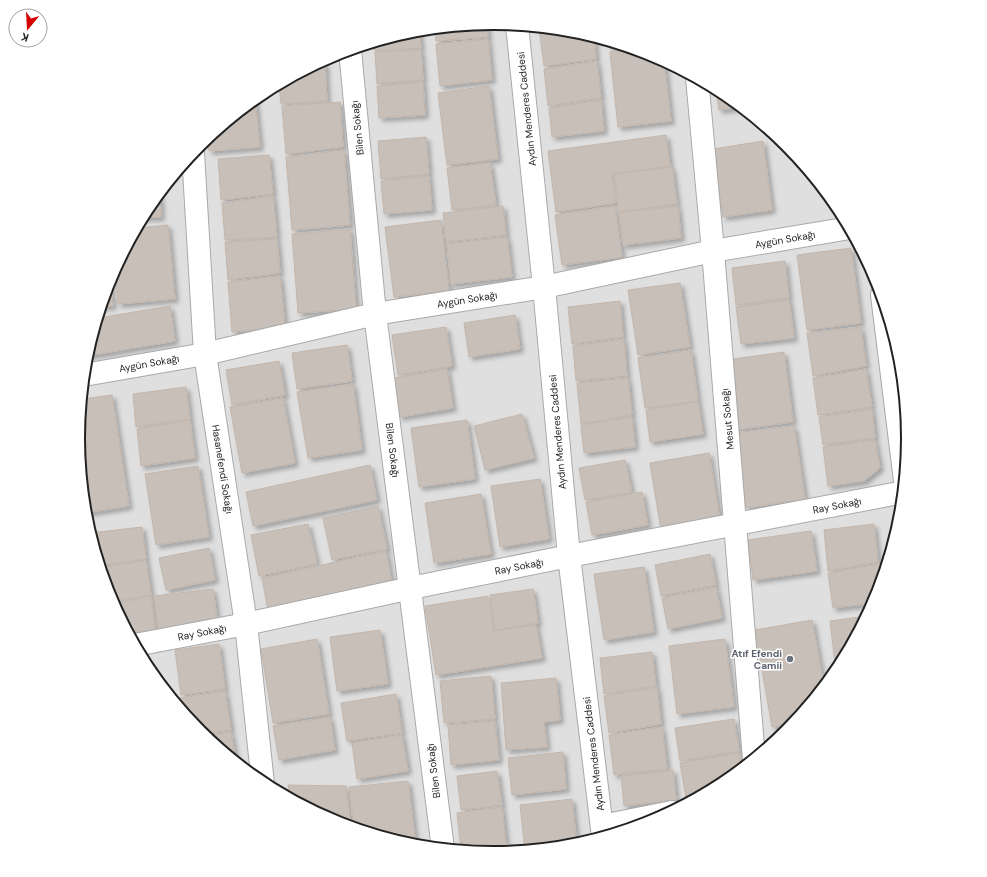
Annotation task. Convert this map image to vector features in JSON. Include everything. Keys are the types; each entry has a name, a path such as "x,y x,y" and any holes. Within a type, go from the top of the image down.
{"street":[{"name":"Aydın Menderes Caddesi","path":"518,31 544,287 569,556 602,831"},
{"name":"Bilen Sokağı","path":"351,56 375,314 442,844"},
{"name":"Mesut Sokağı","path":"698,85 713,251 754,754"},
{"name":"Hasanefendi Sokağı","path":"194,161 205,354 246,624 262,775"},
{"name":"Aygün Sokağı","path":"90,374 205,354 375,314 544,287 713,251 844,229"},
{"path":"886,326 901,452"},
{"name":"Ray Sokağı","path":"141,644 246,624 411,588 569,556 899,493"},
{"path":"602,831 628,824"}],"shaded area":[{"path":"494,30 520,31 547,33 599,44 650,61 674,72 720,99 763,131 801,169 818,190 847,234 860,258 871,282 888,333 899,385 902,438 899,492 888,544 880,570 871,595 847,643 818,687 801,708 763,746 742,763 698,792 674,805 650,816 599,833 547,844 494,847 467,846 440,844 388,833 337,816 313,805 289,792 245,763 224,746 186,708 169,687 140,643 116,595 107,570 99,544 88,492 85,438 86,412 88,385 99,333 116,282 127,258 140,234 169,190 186,169 224,131 245,114 289,85 337,61 362,52 388,44 440,33"}],"building":[{"path":"487,30 488,37 436,41 435,34"},
{"path":"540,32 595,43 596,59 544,66"},
{"path":"420,37 421,48 375,51 375,48"},
{"path":"488,39 492,80 440,86 436,44"},
{"path":"421,50 423,80 377,84 375,52"},
{"path":"621,51 665,68 671,121 618,127 610,52"},
{"path":"597,61 601,98 548,106 544,69"},
{"path":"325,66 327,101 281,104 280,91"},
{"path":"423,82 425,115 379,118 377,86"},
{"path":"489,86 498,159 447,165 438,93"},
{"path":"717,97 733,108 719,110"},
{"path":"601,100 604,131 552,137 549,108"},
{"path":"340,102 343,147 286,154 282,106"},
{"path":"256,107 260,147 209,151 209,146 224,131"},
{"path":"666,135 670,166 612,174 616,203 556,212 548,151"},
{"path":"426,137 429,174 381,179 378,141"},
{"path":"763,141 772,210 723,217 713,149"},
{"path":"344,150 350,225 292,230 286,157"},
{"path":"269,155 273,194 221,200 218,159"},
{"path":"490,163 496,205 452,210 447,168"},
{"path":"672,167 677,204 619,212 614,174"},
{"path":"429,176 432,210 384,214 381,181"},
{"path":"273,196 277,237 225,240 222,203"},
{"path":"160,203 161,217 150,218"},
{"path":"503,206 506,235 446,242 443,213"},
{"path":"615,206 622,257 562,265 555,215"},
{"path":"678,206 681,238 623,245 619,213"},
{"path":"441,220 449,291 394,297 385,227"},
{"path":"168,225 175,299 118,304 116,282 127,258 144,227"},
{"path":"350,229 356,309 298,313 292,234"},
{"path":"507,237 512,277 451,284 447,244"},
{"path":"277,239 280,273 228,280 225,242"},
{"path":"851,248 861,323 807,330 797,255"},
{"path":"785,261 789,298 736,305 732,268"},
{"path":"280,276 285,327 232,332 228,282"},
{"path":"680,283 690,347 638,355 628,290"},
{"path":"112,294 113,306 107,306"},
{"path":"789,300 794,338 741,344 736,307"},
{"path":"620,301 623,337 572,344 568,307"},
{"path":"170,306 175,341 94,355 104,317"},
{"path":"515,315 520,349 469,357 464,323"},
{"path":"446,327 452,366 398,375 392,335"},
{"path":"861,327 866,366 813,376 807,333"},
{"path":"624,339 627,376 576,381 573,346"},
{"path":"347,345 352,381 297,389 292,353"},
{"path":"691,350 698,401 645,408 638,358"},
{"path":"784,352 793,422 735,430 726,360"},
{"path":"279,361 285,395 232,405 226,370"},
{"path":"447,369 453,408 399,417 393,378"},
{"path":"866,369 872,407 818,415 813,378"},
{"path":"628,378 632,415 581,424 577,383"},
{"path":"353,384 362,450 308,458 297,392"},
{"path":"186,387 190,419 136,427 133,394"},
{"path":"112,395 129,506 92,512 88,492 86,465 85,438 87,398"},
{"path":"283,398 295,463 242,473 230,407"},
{"path":"698,402 703,434 650,442 646,410"},
{"path":"872,409 875,438 823,445 819,417"},
{"path":"522,414 534,458 485,470 474,426"},
{"path":"632,417 635,447 584,453 581,425"},
{"path":"190,420 195,458 141,466 137,429"},
{"path":"467,420 475,479 419,487 411,428"},
{"path":"794,426 805,499 746,508 736,433"},
{"path":"875,440 880,468 864,481 828,486 823,447"},
{"path":"709,453 720,520 661,530 650,463"},
{"path":"625,460 632,493 585,500 579,468"},
{"path":"370,465 377,500 253,526 246,492"},
{"path":"198,466 209,537 156,545 145,474"},
{"path":"540,479 549,539 500,547 491,486"},
{"path":"642,492 648,525 592,535 586,502"},
{"path":"481,494 491,554 434,563 425,503"},
{"path":"378,506 387,549 332,560 323,518"},
{"path":"308,524 317,564 259,576 251,535"},
{"path":"874,524 878,562 828,571 824,530"},
{"path":"142,527 146,559 106,565 96,532"},
{"path":"811,531 817,571 753,580 748,540"},
{"path":"209,548 215,580 166,590 159,558"},
{"path":"386,551 392,584 268,610 262,578"},
{"path":"710,554 716,585 661,596 655,565"},
{"path":"146,560 151,595 119,601 106,567"},
{"path":"879,564 880,571 867,604 833,608 828,573"},
{"path":"644,567 654,632 604,640 594,574"},
{"path":"716,587 722,618 668,629 662,598"},
{"path":"213,589 218,626 159,633 154,596"},
{"path":"533,589 538,623 495,630 490,595"},
{"path":"151,596 156,634 136,636 119,603"},
{"path":"488,596 494,631 536,625 542,658 436,675 425,606"},
{"path":"861,617 835,662 830,621"},
{"name":"Atıf Efendi Camii","path":"812,620 823,680 801,708 784,725 772,727 755,630"},
{"path":"380,630 388,684 337,691 330,637"},
{"path":"317,639 329,714 273,723 261,649"},
{"path":"725,639 734,707 677,714 669,646"},
{"path":"219,644 225,689 181,695 175,650"},
{"path":"652,652 656,686 604,694 600,658"},
{"path":"491,676 495,719 444,723 440,681"},
{"path":"556,678 560,720 544,722 547,747 506,750 501,683"},
{"path":"657,687 661,724 609,733 604,696"},
{"path":"225,691 231,730 211,733 178,698"},
{"path":"396,694 402,733 347,741 341,703"},
{"path":"330,717 335,750 279,760 273,726"},
{"path":"734,719 739,751 680,761 675,728"},
{"path":"495,721 499,760 451,765 448,725"},
{"path":"662,727 667,769 614,775 609,735"},
{"path":"231,732 235,755 224,746 213,735"},
{"path":"402,735 408,771 357,779 352,743"},
{"path":"563,752 566,789 512,795 508,758"},
{"path":"739,753 741,764 698,792 686,798 680,763"},
{"path":"673,770 676,800 624,806 621,776"},
{"path":"497,771 502,805 461,810 457,776"},
{"path":"408,781 415,839 388,833 353,822 349,787"},
{"path":"288,785 346,786 350,821 313,805 289,792"},
{"path":"572,799 576,838 547,844 524,846 520,805"},
{"path":"502,807 506,844 486,847 461,846 457,813"}],"place":[{"name":"Atıf Efendi Camii","path":"790,659"}]}
